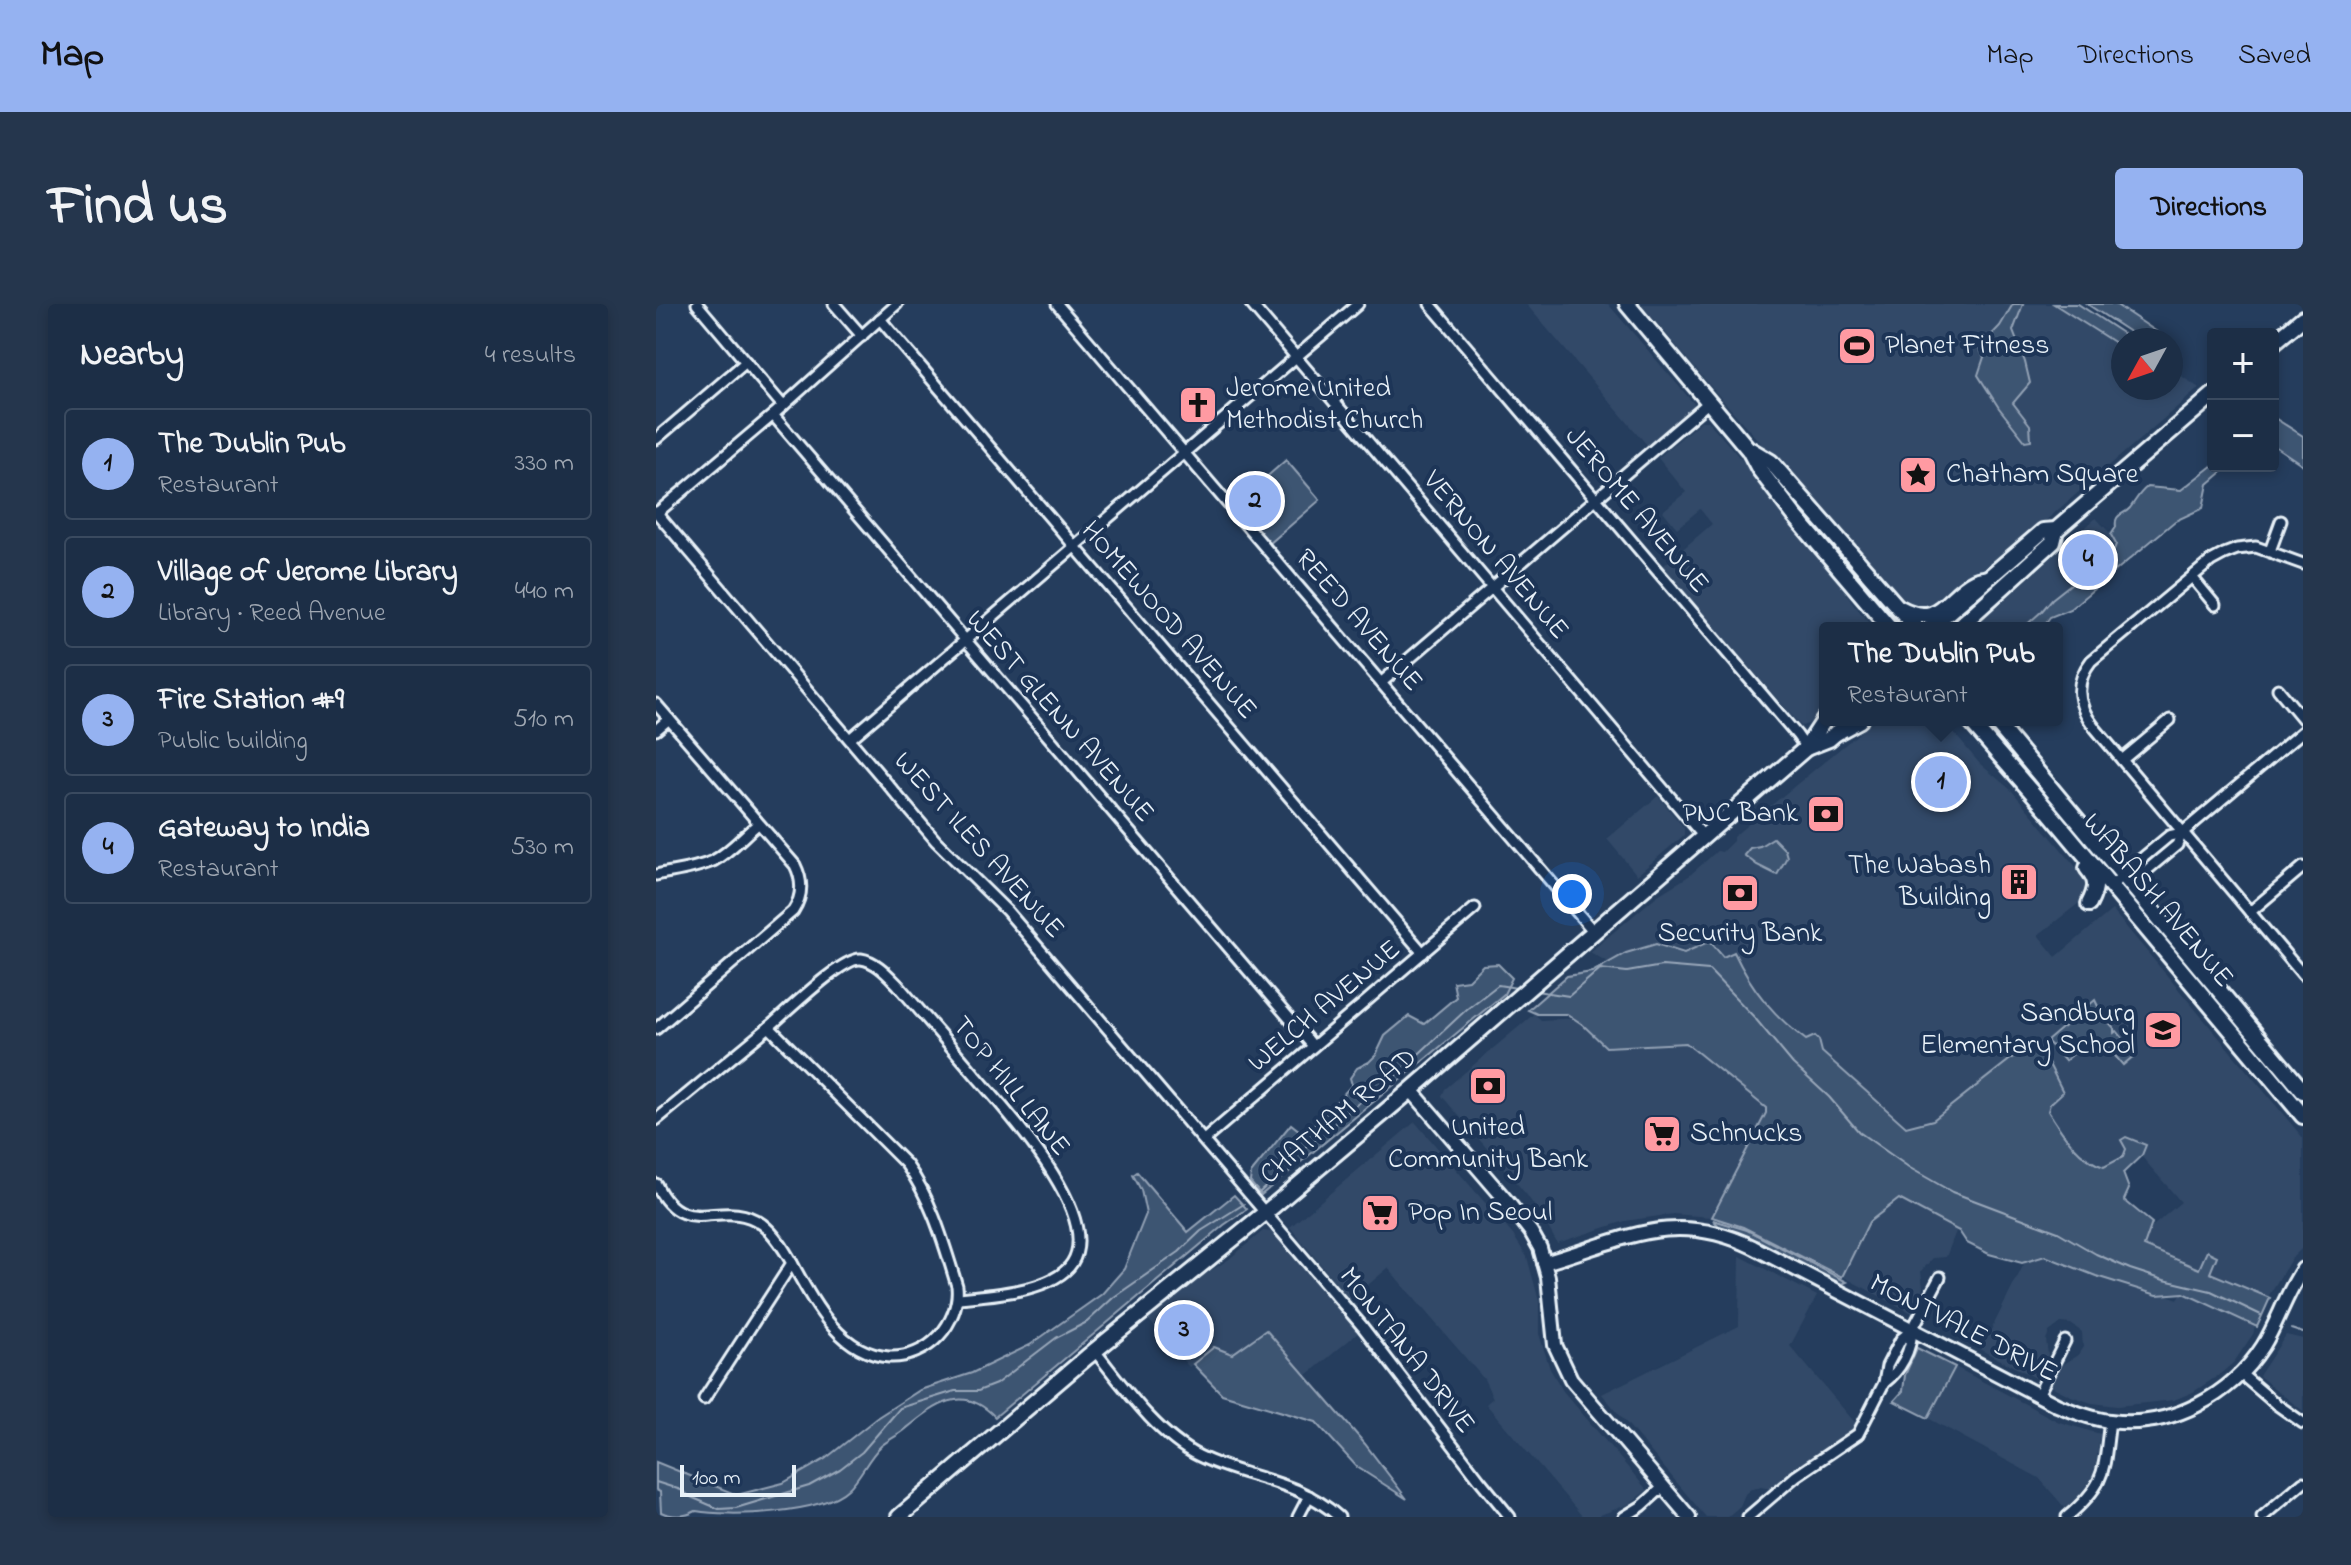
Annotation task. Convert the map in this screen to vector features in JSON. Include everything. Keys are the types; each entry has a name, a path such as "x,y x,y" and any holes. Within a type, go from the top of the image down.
{"main road":[{"path":"1627,304 1749,450 1759,469 1794,515 1885,622"},
{"path":"2279,338 2303,318"},
{"path":"1966,622 2053,542 2056,530 2207,400"},
{"path":"1749,450 1771,462 1911,622"},
{"path":"1937,622 2043,531 2056,530"},
{"path":"1897,606 1910,613 1927,615 1938,612 1975,581 1988,578"},
{"path":"1855,588 1858,602 1876,622"},
{"name":"CHATHAM ROAD","path":"899,1517 1515,1002 1806,748 1820,726"},
{"name":"CHATHAM ROAD","path":"1806,748 1829,739 1844,726"},
{"path":"1836,733 1849,726"},
{"name":"WABASH AVENUE","path":"1974,726 2303,1091"},
{"name":"WABASH AVENUE","path":"1999,726 2120,886 2303,1116"},
{"path":"2008,726 2030,753 2042,779"},
{"path":"2049,812 2059,834 2095,878 2096,889 2089,904"}],"street":[{"path":"697,304 783,406"},
{"path":"834,304 862,336"},
{"path":"657,512 773,415 897,304"},
{"name":"REED AVENUE","path":"1057,304 1594,932"},
{"name":"VERNON AVENUE","path":"1251,304 1705,838"},
{"path":"850,739 1358,304"},
{"name":"JEROME AVENUE","path":"1430,304 1806,748"},
{"name":"HOMEWOOD AVENUE","path":"880,319 1423,953"},
{"path":"656,439 746,362"},
{"path":"1382,682 1709,402"},
{"name":"WEST GLENN AVENUE","path":"773,415 1313,1046"},
{"name":"WEST ILES AVENUE","path":"657,512 936,841 1007,911 1265,1213"},
{"path":"2270,551 2281,521"},
{"path":"2303,564 2256,547 2237,549 2211,561 2098,655 2085,669 2079,693 2087,718 2303,975"},
{"path":"2192,577 2215,605"},
{"path":"2278,689 2303,719"},
{"path":"656,704 795,865 800,875 801,894 793,911 656,1029"},
{"path":"656,730 669,719"},
{"path":"2122,760 2170,720"},
{"path":"2120,886 2169,836 2182,833 2303,731"},
{"path":"656,875 712,861 758,824"},
{"path":"2250,912 2303,867"},
{"name":"WELCH AVENUE","path":"1204,1140 1475,908"},
{"name":"TOP HILL LANE","path":"656,1120 839,967 855,960 867,961 884,971 1035,1145 1057,1181 1076,1226 1078,1246 1072,1262 1058,1277 988,1296 958,1298"},
{"path":"656,1184 673,1207 687,1215 702,1217 737,1213 759,1222 776,1238 829,1322 850,1342 871,1354 898,1357 918,1351 930,1344 947,1325 958,1298 953,1273 923,1190 906,1164 769,1027"},
{"path":"1411,1090 1531,1232 1544,1263 1555,1345 1563,1366 1578,1388 1689,1517"},
{"name":"MONTANA DRIVE","path":"1265,1213 1382,1351 1510,1517"},
{"name":"MONTVALE DRIVE","path":"1544,1263 1649,1231 1670,1228 1704,1230 1741,1241 2038,1395 2080,1414 2110,1421 2153,1420 2183,1412 2216,1395 2241,1374 2264,1344 2303,1269"},
{"path":"704,1399 792,1263"},
{"path":"1748,1517 1796,1476 1858,1434 1884,1383 1887,1366 1901,1339 1912,1330 1940,1277"},
{"path":"2038,1395 2065,1341"},
{"path":"1095,1351 1157,1424 1195,1454 1228,1468 1284,1483 1339,1517"},
{"path":"2241,1374 2303,1423"},
{"path":"2067,1517 2090,1496 2100,1479 2105,1465 2110,1421"},
{"path":"2262,1517 2303,1482"},
{"path":"1624,1517 1663,1487"},
{"path":"1298,1517 1309,1496"}],"shaded area":[{"path":"1526,304 1608,304 1695,405 1648,446"},
{"name":"Chatham Square","path":"1641,304 2070,304 2111,332 2111,400 2183,400 2183,377 2199,388 2001,559 1927,611 1903,604"},
{"path":"2013,304 2023,304 2013,331 2030,383 2013,403 2030,425 2031,440 2025,441 1978,375 1984,357 1979,348 2000,326"},
{"path":"2054,304 2078,304 2115,328 2111,328 2111,340"},
{"path":"2087,304 2115,304 2151,328 2124,328"},
{"path":"1701,421 1708,421 1752,472 1869,622 1819,622 1819,714 1808,724 1801,726 1662,567 1712,524 1700,509 1677,528 1663,511 1686,492 1658,458"},
{"path":"2279,421 2303,436 2303,465 2279,449"},
{"path":"1286,460 1320,500 1269,544 1250,522 1279,498 1263,480"},
{"path":"2207,470 2222,472 2208,484 2203,508 2175,521 2070,609 2050,617 2046,622 2030,622 2052,599 2114,550 2116,544 2111,535 2116,519 2130,508 2147,487 2181,490"},
{"path":"2096,518 2119,543 2032,622 1980,622"},
{"path":"1868,726 1948,726 1979,763 2012,791 2092,886 2088,896 2038,935 2056,957 2112,910 2303,1138 2303,1247 2291,1259 2266,1300 2139,1252 2145,1233 2181,1202 2136,1150 2094,1186 1920,1144 1749,988 1706,955 1666,946 1613,965 1590,952 1658,895 1689,876 1717,851 1722,852 1733,837"},
{"path":"1658,796 1684,828 1684,835 1637,875 1607,839"},
{"path":"1773,838 1785,850 1787,857 1777,875 1744,855 1750,848"},
{"path":"1710,941 1723,957 1734,952 1748,978 1773,1011 1806,1040 1815,1036 1822,1052 1906,1127 1933,1120 2017,1054 2037,1048 2045,1056 2063,1092 2050,1104 2048,1111 2079,1152 2104,1167 2123,1157 2126,1149 2121,1140 2126,1137 2146,1145 2142,1155 2123,1173 2129,1189 2124,1200 2152,1223 2144,1246 2199,1269 2207,1251 2217,1256 2210,1273 2270,1298 2257,1327 2184,1293 2157,1295 2045,1256 2022,1263 1989,1254 1967,1243 1959,1231 1899,1199 1869,1222 1842,1277 1743,1227 1712,1217 1766,1108 1686,1043 1606,1047 1567,1014 1537,1014 1528,1010 1567,976 1592,972 1626,953 1656,944 1684,953"},
{"path":"1498,964 1512,978 1504,994 1261,1195 1250,1182 1251,1173 1291,1124 1305,1135 1352,1085 1350,1078 1357,1068 1376,1055 1385,1036 1409,1016 1424,1024 1456,997 1453,982 1468,980 1483,965"},
{"path":"2095,1000 2102,1015 2114,1028 2114,1033 2117,1031 2136,1054 2123,1065 2103,1042 2093,1051 2086,1043 2065,1061 2047,1041"},
{"path":"1534,1014 1541,1020 1580,1018 1685,1042 1767,1110 1711,1217 1673,1214 1625,1221 1557,1243 1526,1194 1442,1096 1445,1089"},
{"path":"1415,1122 1513,1235 1527,1257 1539,1301 1539,1334 1550,1369 1563,1391 1647,1490 1629,1504 1595,1517 1583,1517 1486,1404 1493,1398 1484,1379 1388,1268 1350,1300 1290,1227"},
{"path":"1137,1172 1188,1232 1234,1195 1247,1209 995,1417 970,1401 947,1402 936,1407 881,1446 848,1489 817,1504 774,1512 729,1514 696,1511 678,1516 661,1512 660,1492 656,1490 656,1462 737,1495 783,1483 825,1459 878,1417 920,1390 972,1373 1030,1345 1102,1294 1124,1269 1146,1214 1141,1190 1133,1175"},
{"path":"1883,1186 1958,1226 1946,1257 1933,1258 1921,1271 1923,1288 1912,1313 1838,1274"},
{"path":"1713,1220 1747,1230 1847,1282 1840,1285 1749,1237 1719,1226"},
{"path":"1263,1231 1273,1232 1359,1332 1307,1375 1266,1331 1232,1354 1214,1347 1189,1367 1148,1319"},
{"path":"2033,1246 2178,1299 2183,1291 2256,1324 2253,1334 2234,1362 2219,1375 2174,1400 2117,1406 2071,1396 2051,1386 2063,1364 2078,1355 2083,1347 2082,1332 2071,1324 2061,1323 2049,1332 2046,1340 2048,1355 2036,1378 1981,1350"},
{"path":"1740,1256 1817,1296 1790,1346 1857,1425 1797,1467 1772,1489 1751,1489 1740,1506 1727,1517 1706,1517 1602,1394 1739,1326"},
{"path":"1266,1330 1365,1444 1407,1499 1357,1467 1316,1422 1222,1394 1193,1364 1214,1347 1232,1354"},
{"path":"2286,1335 2303,1339 2303,1411 2259,1376"},
{"path":"1917,1348 1955,1367 1928,1418 1894,1401 1903,1391 1905,1375"},
{"path":"1955,1367 2059,1422 2100,1434 2091,1480 2065,1508 2039,1478 1928,1418"}],"waterway":[{"path":"1536,991 1569,996 1600,969 1627,972 1662,966 1709,970 1859,1132 1910,1168 1952,1192 2058,1232 2130,1269 2211,1291 2261,1315"},
{"path":"1260,1192 1289,1165 1295,1154 1393,1078 1467,1009 1498,985 1517,988"},
{"path":"656,1482 681,1490 719,1509 736,1508 809,1486 840,1469 862,1452 900,1408 955,1391 978,1391 996,1384 1056,1338 1087,1322 1114,1297 1179,1252 1201,1231 1244,1204"},
{"path":"2291,1329 2303,1333"}],"place":[{"name":"Planet Fitness","path":"1857,346"},
{"name":"Jerome United Methodist Church","path":"1198,405"},
{"name":"Chatham Square","path":"1918,475"},
{"name":"Village of Jerome Library","path":"1255,501"},
{"name":"Gateway to India","path":"2088,560"},
{"name":"The Dublin Pub","path":"1941,782"},
{"name":"PNC Bank","path":"1826,814"},
{"name":"The Wabash Building","path":"2019,882"},
{"name":"Security Bank","path":"1740,893"},
{"name":"Sandburg Elementary School","path":"2163,1030"},
{"name":"United Community Bank","path":"1488,1086"},
{"name":"Schnucks","path":"1662,1134"},
{"name":"Pop In Seoul","path":"1380,1213"},
{"name":"Fire Station #9","path":"1184,1330"}]}
